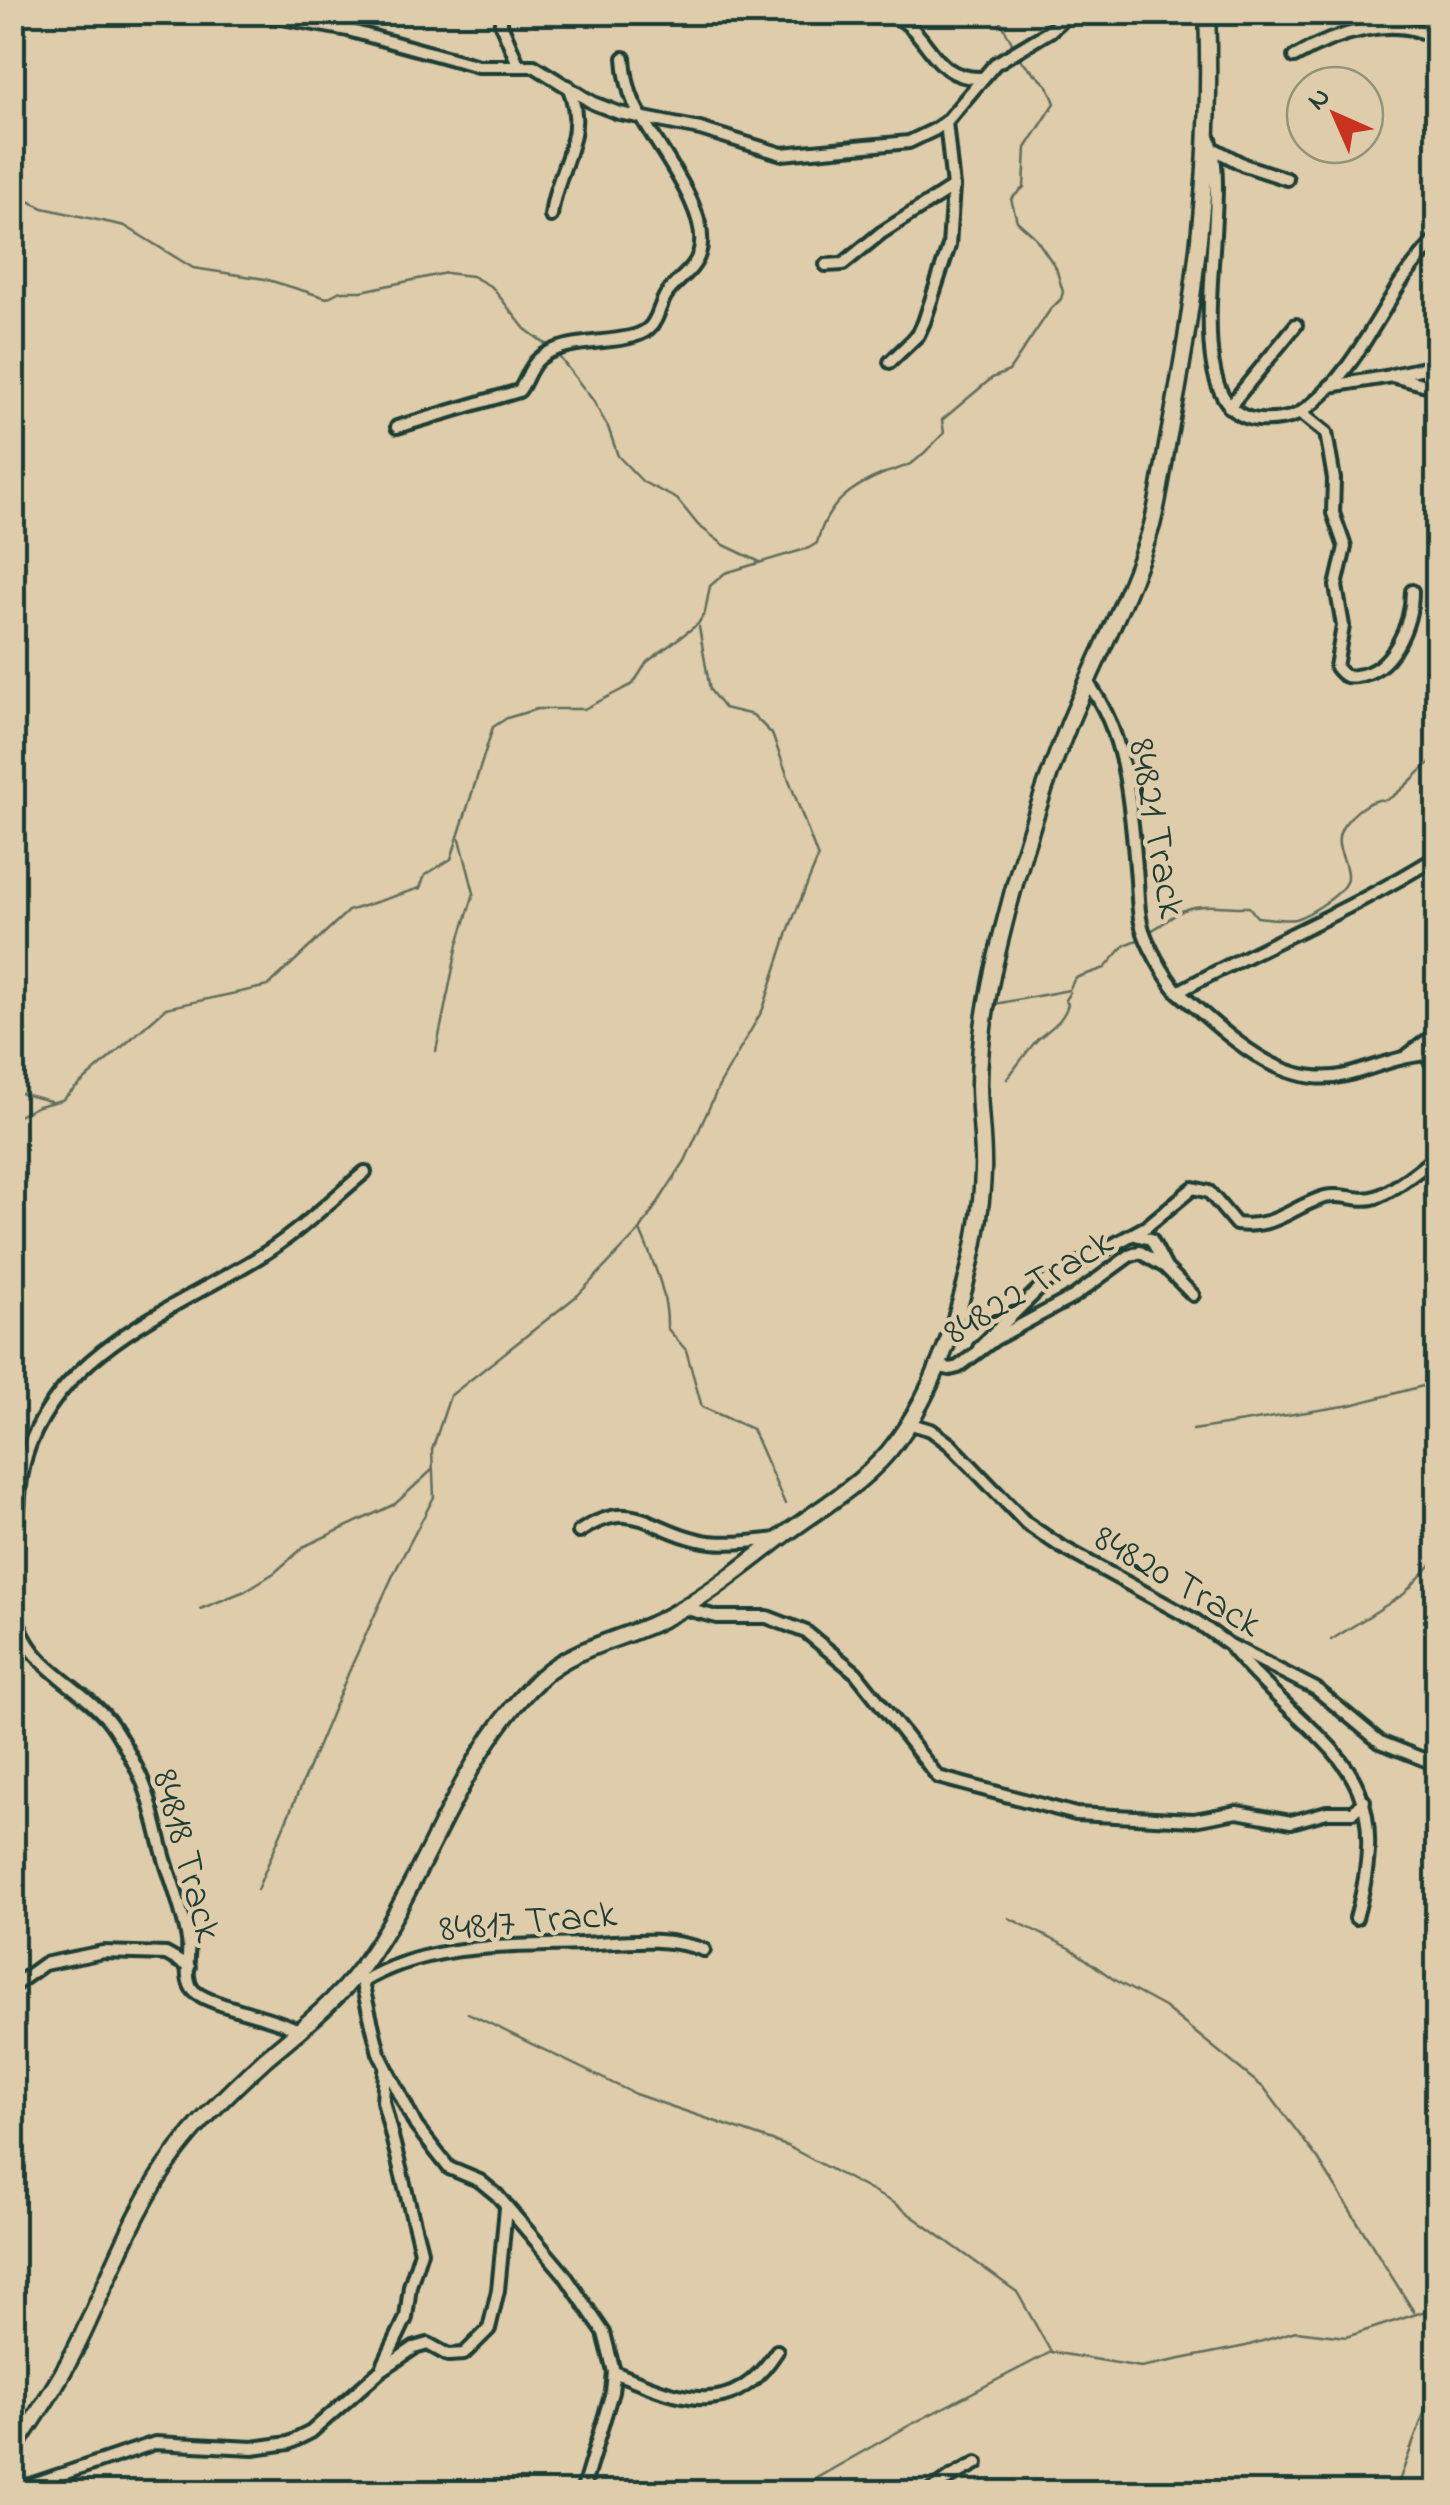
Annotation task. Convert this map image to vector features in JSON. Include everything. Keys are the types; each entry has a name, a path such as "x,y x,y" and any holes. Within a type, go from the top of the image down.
{"street":[{"path":"248,12 348,30 478,66 534,66 593,103 641,118 700,128 782,154 909,142 946,122 995,64 1050,31 1071,12"},
{"path":"501,12 501,24 518,64"},
{"path":"882,12 911,26 952,74 982,78"},
{"path":"12,2453 74,2351 130,2228 178,2149 232,2090 360,1976 478,1759 512,1711 543,1676 568,1657 635,1632 683,1608 738,1574 863,1477 894,1446 936,1366 972,1262 980,1218 984,1160 979,1082 983,1022 994,966 1041,802 1154,518 1181,374 1201,216 1210,90 1207,12"},
{"path":"1294,57 1335,37 1390,27 1418,31 1438,42"},
{"path":"397,427 520,391 540,357 554,351 592,340 640,334 650,328 664,297 696,262 701,242 696,218 687,194 641,118 628,86 624,58"},
{"path":"551,216 557,182 576,133 574,101 567,85"},
{"path":"890,362 918,335 949,246 954,187 946,122"},
{"path":"1208,134 1216,150 1218,182 1209,303 1217,387 1229,407 1246,418 1266,420 1301,413 1362,349 1400,284 1438,237"},
{"path":"1216,150 1244,165 1287,179"},
{"path":"826,265 843,264 881,232 954,187"},
{"path":"1229,407 1296,325"},
{"path":"1328,387 1438,365"},
{"path":"1392,376 1438,388"},
{"path":"1301,413 1326,434 1334,479 1334,513 1345,547 1336,586 1342,626 1336,667 1341,673 1348,677 1363,676 1385,665 1405,625 1412,591"},
{"name":"84821 Track","path":"1087,682 1104,707 1119,753 1134,841 1141,923 1168,980 1178,992 1250,1055 1299,1072 1324,1078 1342,1076 1407,1056 1431,1054"},
{"path":"1178,992 1256,949 1383,889 1438,856"},
{"path":"1407,1056 1438,1032"},
{"path":"1431,1054 1438,1070"},
{"path":"979,1348 1048,1281 1132,1235 1193,1188 1209,1192 1236,1224 1248,1226 1305,1208 1321,1198 1373,1198 1438,1156"},
{"name":"84818 Track","path":"300,2031 205,1997 188,1980 190,1952 180,1905 139,1772 109,1720 36,1657 19,1628 16,1592 23,1471 29,1446 44,1414 90,1361 127,1330 180,1304 293,1234 365,1172"},
{"path":"1132,1235 1151,1238 1166,1267"},
{"name":"84822 Track","path":"936,1366 958,1367 979,1348 1052,1310 1140,1252 1166,1267 1194,1295"},
{"name":"84820 Track","path":"908,1423 930,1430 951,1445 1026,1523 1060,1546 1228,1644 1316,1689 1380,1742 1438,1765"},
{"path":"579,1532 592,1524 631,1516 710,1542 780,1538"},
{"path":"683,1608 717,1617 767,1617 806,1632 856,1674 938,1777 958,1783 1076,1814 1194,1820 1237,1812 1291,1822 1308,1816 1352,1812 1364,1801"},
{"path":"1228,1644 1347,1765 1357,1781 1368,1818 1367,1879 1356,1918"},
{"name":"84817 Track","path":"360,1976 404,1961 481,1947 650,1939 683,1942 704,1950"},
{"path":"12,1987 44,1964 103,1952 166,1954 189,1967"},
{"path":"360,1976 385,2070 416,2126 450,2168 480,2181 506,2208 564,2274 604,2333 614,2372 612,2392 582,2492"},
{"path":"380,2371 406,2318 410,2286 421,2251 384,2101 385,2070"},
{"path":"12,2491 155,2443 271,2448 290,2443 311,2432 380,2371 422,2344 455,2356 464,2354 489,2329 498,2290 506,2208"},
{"path":"614,2372 655,2390 696,2398 724,2398 738,2392 765,2369 777,2350"},
{"path":"930,2492 977,2464"}],"waterway":[{"path":"996,12 1014,47"},
{"path":"12,1119 62,1100 166,1008 268,986 348,911 420,888 425,875 451,859 493,727 507,718 537,709 584,709 633,684 647,662 698,624 705,612 710,586 725,573 817,543 827,518 842,499 872,478 915,461 944,433 942,420 992,378 1009,371 1063,292 1056,268 1035,237 1017,221 1011,199 1024,187 1026,148 1055,103 1048,86 1019,58"},
{"path":"12,193 43,208 125,226 193,268 265,279 327,298 340,291 362,291 446,273 472,276 492,287 525,329 551,348"},
{"path":"557,354 592,399 618,456 643,482 677,499 698,525 724,545 760,562"},
{"path":"257,1890 351,1667 434,1497 432,1450 450,1396 578,1295 640,1230 685,1161 719,1086 763,1009 790,926 818,858 772,734 753,715 724,708 710,690 699,627"},
{"path":"1150,931 1180,912 1199,906 1249,907 1257,917 1287,920 1317,908 1345,883 1347,870 1339,839 1347,821 1366,805 1396,794 1438,757"},
{"path":"436,1051 458,944 474,893 460,839"},
{"path":"995,1004 1069,990 1075,978 1105,968 1125,945 1140,939"},
{"path":"1007,1079 1037,1040 1063,1016 1070,992"},
{"path":"12,1091 50,1101"},
{"path":"640,1230 662,1290 667,1328 686,1350 702,1407 752,1429 785,1504"},
{"path":"1193,1430 1351,1405 1438,1382"},
{"path":"200,1609 245,1591 305,1546 395,1504 432,1470"},
{"path":"1331,1640 1404,1594 1438,1557"},
{"path":"1009,1918 1070,1948 1116,1981 1164,2007 1265,2089 1318,2159 1414,2312"},
{"path":"468,2013 635,2094 787,2146 894,2203 1017,2292 1051,2352"},
{"path":"792,2492 1051,2352 1141,2367 1246,2346 1296,2331 1346,2337 1438,2307"},
{"path":"1395,2492 1438,2375"}]}
